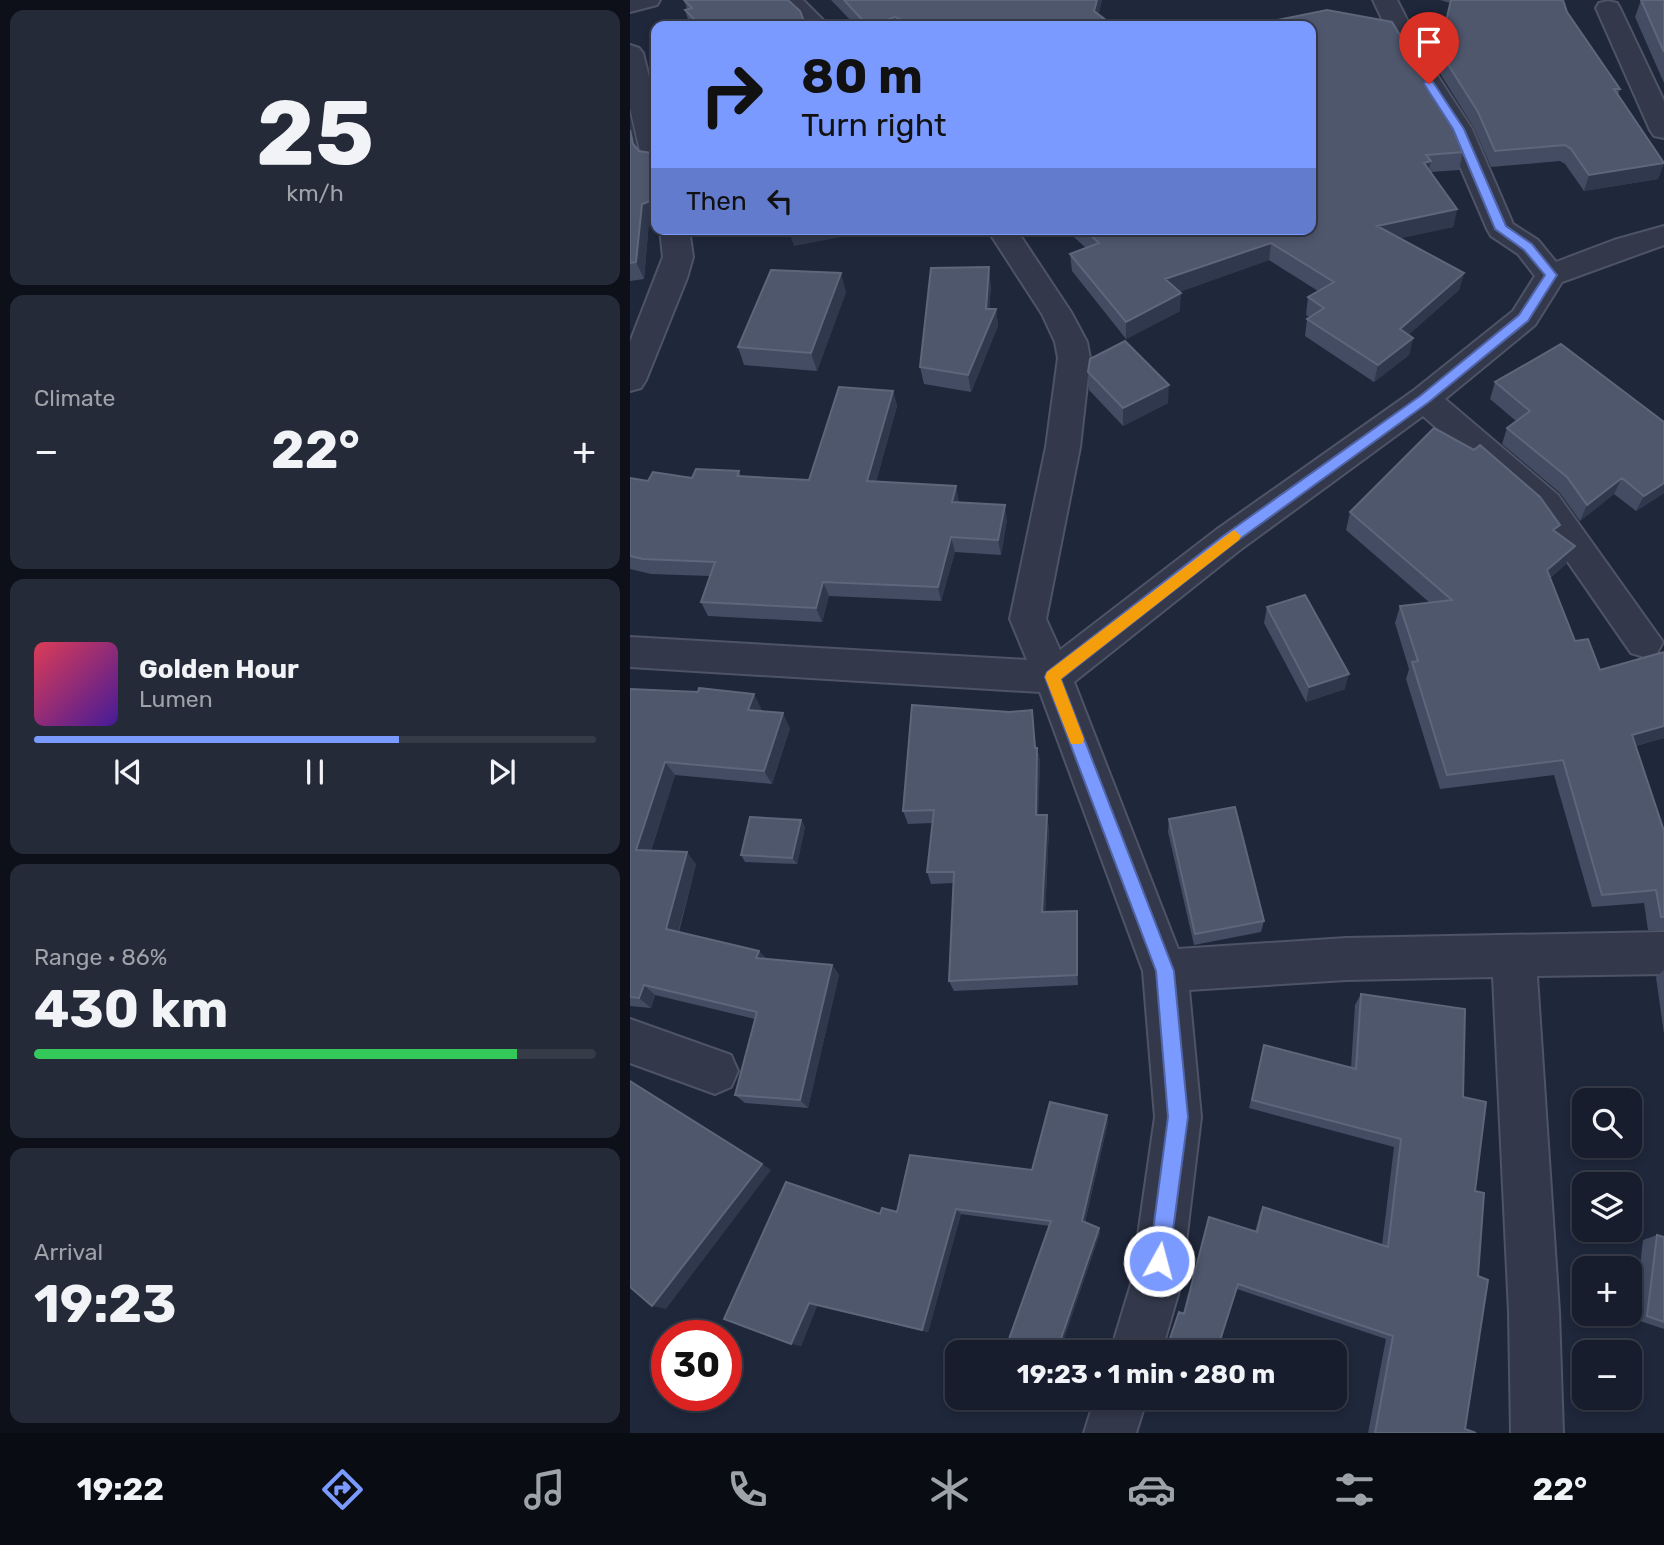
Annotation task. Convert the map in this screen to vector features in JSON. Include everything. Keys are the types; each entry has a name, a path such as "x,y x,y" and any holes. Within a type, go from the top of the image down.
{"street":[{"path":"630,5 648,0"},
{"path":"788,0 811,21"},
{"path":"1385,0 1415,61 1458,129 1501,229 1528,247 1551,275"},
{"path":"1608,8 1664,130"},
{"path":"630,53 651,139"},
{"path":"630,380 672,278 678,257 675,235"},
{"path":"1005,235 1056,312 1071,342 1074,358 1063,447 1028,619 1053,677 1165,971 1178,1117 1156,1284 1139,1340"},
{"path":"635,664 1053,677 1228,540 1424,399 1524,318 1551,275 1664,235"},
{"path":"1424,399 1546,504 1644,642"},
{"path":"1165,971 1346,959 1664,953"},
{"path":"1514,956 1534,1312 1537,1433"},
{"path":"630,1041 715,1071"},
{"path":"1110,1433 1117,1410"}],"building":[{"path":"684,0 788,0 800,11 804,21 696,21 685,10 692,8"},
{"path":"844,0 1097,0 1094,11 1107,21 904,21 895,17 883,21 863,21"},
{"path":"1451,0 1563,0 1567,12 1620,89 1614,89 1664,163 1589,175 1571,149 1565,145 1495,151 1478,112 1427,31 1443,34"},
{"path":"1641,0 1664,0 1664,52"},
{"path":"1327,10 1392,22 1446,112 1463,152 1426,155 1431,161 1424,163 1457,209 1377,226 1464,273 1400,329 1413,338 1378,365 1307,319 1324,308 1308,297 1334,282 1271,243 1165,279 1181,293 1126,322 1070,254 1099,243 1090,235 1316,235 1316,21 1272,21"},
{"path":"630,130 633,144 639,151 651,153 651,201 642,204 636,262 630,263"},
{"path":"989,267 986,309 996,309 968,375 920,367 931,268"},
{"path":"771,270 841,273 811,353 738,347"},
{"path":"1125,341 1169,385 1123,408 1088,372 1090,359"},
{"path":"1561,344 1664,422 1664,483 1644,496 1622,478 1587,505 1567,477 1507,428 1530,411 1495,382"},
{"path":"839,387 893,391 867,481 956,486 952,502 1005,505 998,540 951,537 938,587 823,582 816,608 701,602 715,562 630,556 630,478 648,481 653,472 692,478 696,469 739,471 737,476 809,480"},
{"path":"1434,428 1474,450 1480,445 1540,497 1560,525 1553,530 1575,546 1547,570 1575,641 1588,639 1600,670 1664,652 1664,726 1632,735 1664,831 1664,917 1661,917 1656,890 1602,895 1563,760 1447,775 1412,662 1418,661 1400,606 1452,600 1350,512"},
{"path":"1305,595 1349,674 1309,687 1267,607"},
{"path":"699,688 754,694 748,710 783,713 764,771 665,762 636,850 687,852 666,929 759,951 756,958 832,965 800,1100 735,1095 757,1012 644,985 639,998 630,997 630,689 698,692"},
{"path":"912,705 1009,712 1032,710 1037,748 1036,815 1047,815 1042,912 1077,911 1077,975 949,981 954,872 927,872 934,810 903,811"},
{"path":"1235,807 1264,921 1195,934 1169,819"},
{"path":"750,817 801,820 792,858 741,855"},
{"path":"1361,994 1465,1009 1463,1097 1486,1102 1475,1191 1484,1193 1478,1276 1488,1280 1465,1429 1476,1433 1375,1433 1393,1336 1238,1284 1220,1340 1169,1340 1179,1312 1184,1314 1209,1217 1257,1232 1263,1207 1388,1247 1401,1139 1252,1100 1264,1045 1356,1069"},
{"path":"630,1081 762,1164 652,1306 630,1287"},
{"path":"1050,1102 1107,1115 1082,1221 1099,1228 1060,1340 1009,1340 1051,1221 956,1209 922,1330 809,1303 791,1344 742,1326 742,1320 724,1319 786,1182 880,1214 882,1208 897,1212 910,1155 1032,1170"},
{"path":"1657,1235 1664,1237 1664,1322 1647,1316"}],"slow traffic":[{"path":"1076,739 1053,677 1234,536"}],"route":[{"path":"1159,1261 1178,1117 1165,971 1053,677 1228,540 1424,399 1524,318 1551,275 1528,247 1501,229 1458,129 1429,84"}]}
